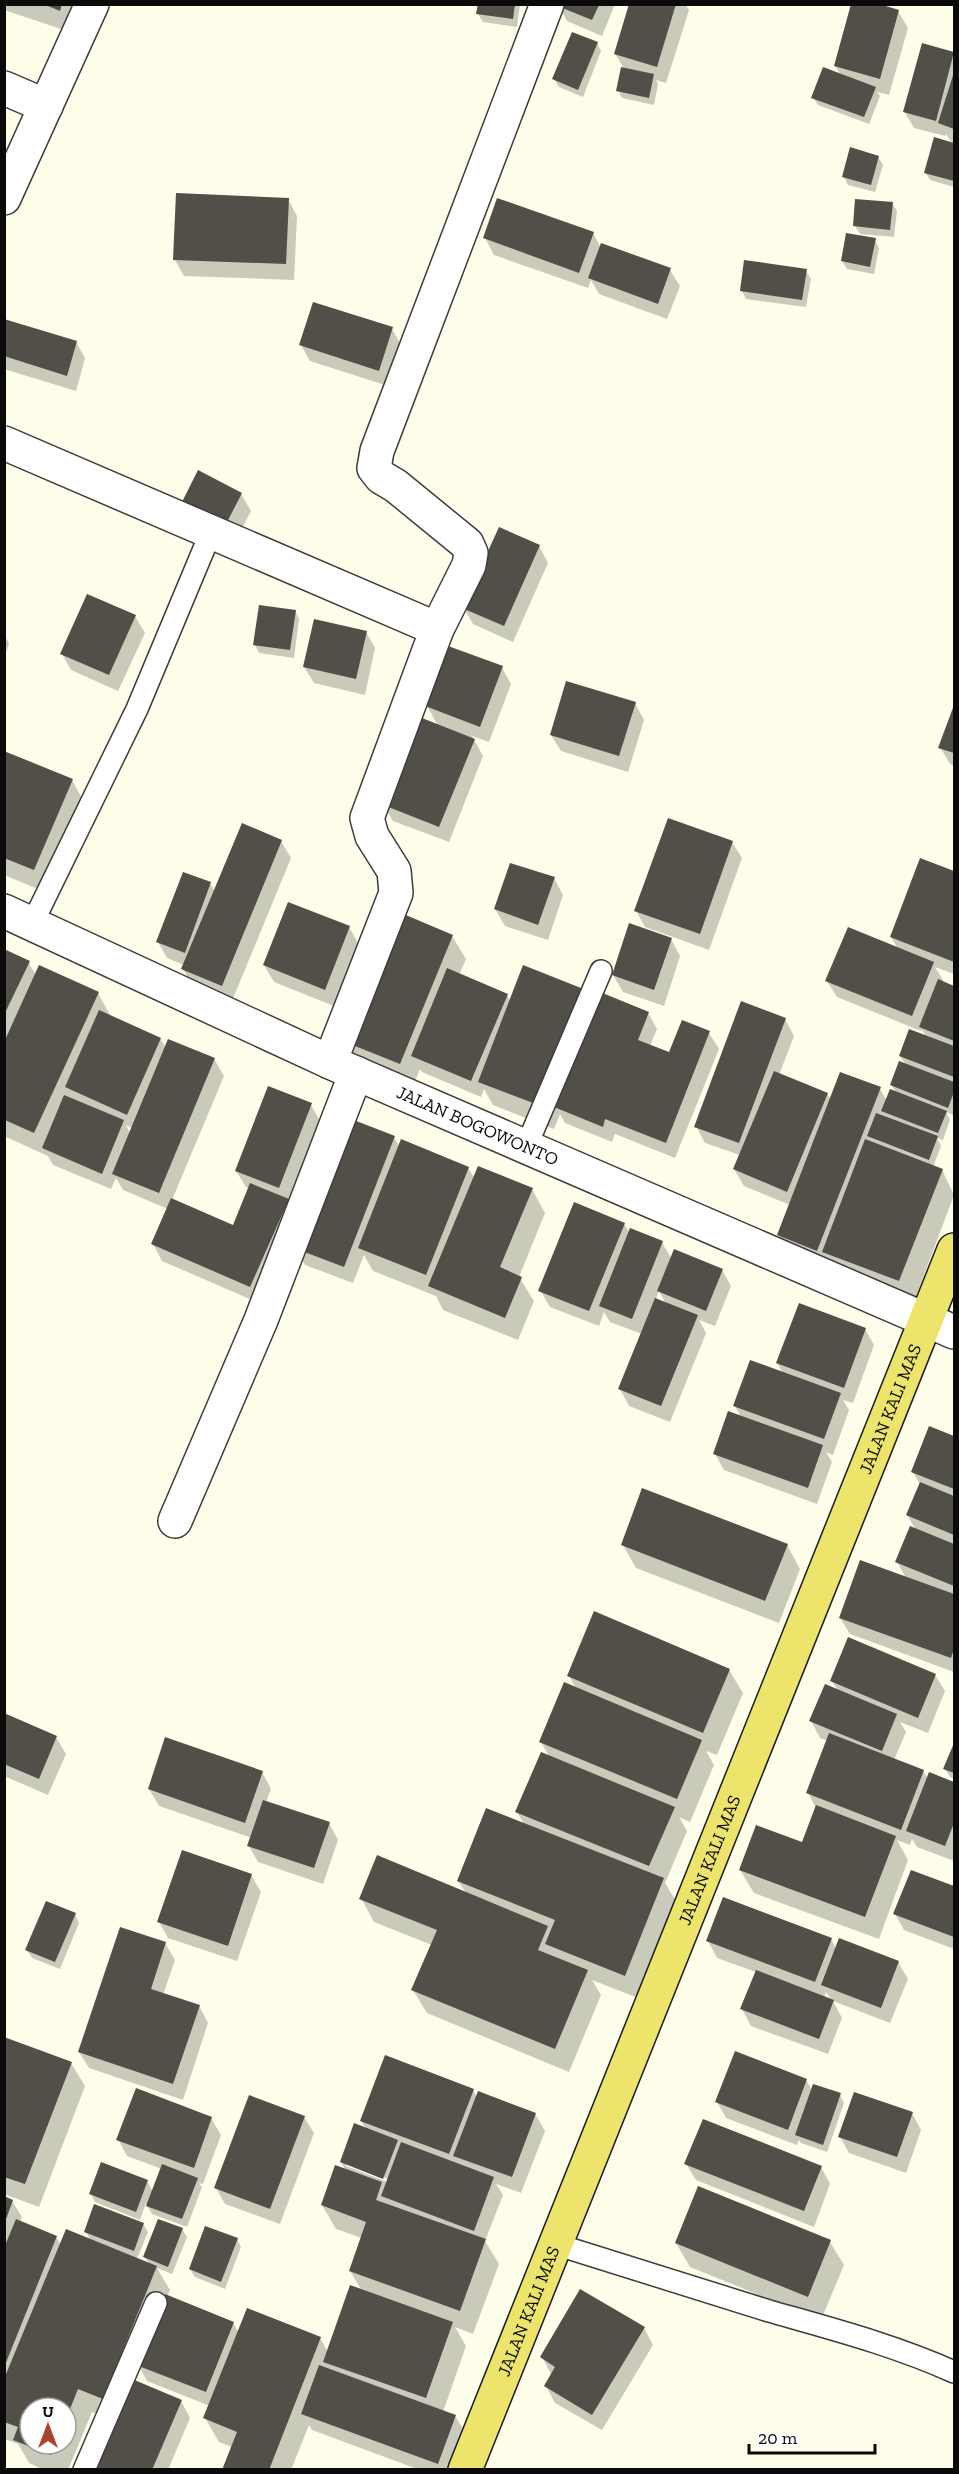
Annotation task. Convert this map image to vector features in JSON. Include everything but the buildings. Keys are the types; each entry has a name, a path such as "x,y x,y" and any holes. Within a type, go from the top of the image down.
{"main road":[{"name":"JALAN KALI MAS","path":"465,2469 555,2244 941,1326 954,1250"}],"street":[{"path":"4,198 92,4"},
{"path":"176,1521 261,1320 343,1068 396,893 394,871 372,836 367,818 436,629 469,566 471,553 466,544 396,486 381,477 374,468 415,348 547,4"},
{"path":"4,88 46,106"},
{"path":"4,443 436,629"},
{"name":"JALAN BOGOWONTO","path":"18,918 343,1068 941,1326"}],"lane":[{"path":"18,918 137,709 211,532"},
{"path":"526,1147 601,971"},
{"path":"555,2244 859,2336 915,2355 954,2372"},
{"path":"84,2469 156,2303"}]}
